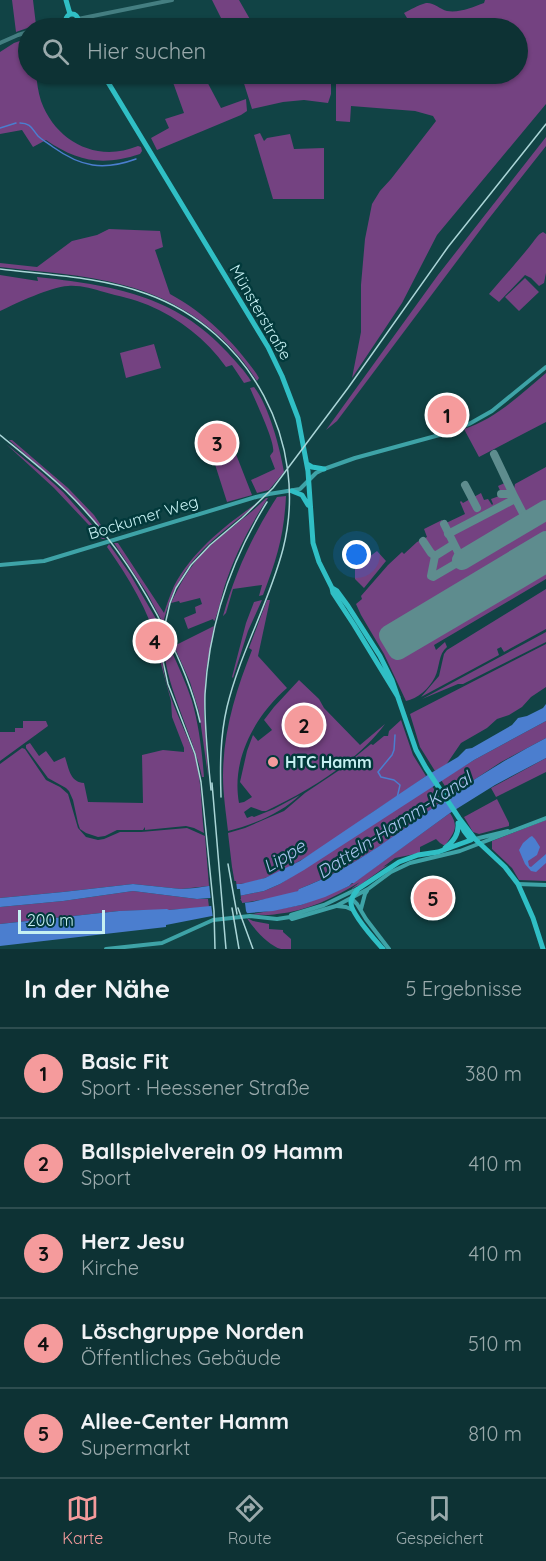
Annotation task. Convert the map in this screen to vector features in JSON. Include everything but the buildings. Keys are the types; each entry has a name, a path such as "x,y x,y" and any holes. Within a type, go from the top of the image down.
{"main road":[{"path":"66,0 70,14"},
{"path":"66,18 70,14"},
{"path":"70,14 76,15 76,18"},
{"name":"Münsterstraße","path":"109,84 268,347 291,397 307,464 315,551 332,588 348,606 392,680 417,750 426,768 475,842 505,867 518,884 542,948"},
{"name":"Bockumer Weg","path":"0,565 44,561 256,497 301,489 317,472 324,469 355,458 443,434 469,424 492,411 546,367"},
{"path":"307,464 324,469"},
{"path":"292,491 302,495 310,509"},
{"path":"290,917 317,908 358,889 399,862 418,855 475,842 546,818"},
{"path":"443,850 455,839 459,820"},
{"path":"106,949 162,942 211,920 250,916 277,919 296,918 352,899 391,872 406,865 451,853 475,842 490,840 512,830"},
{"path":"490,840 488,846 490,854"},
{"path":"518,884 546,885"},
{"path":"358,889 352,899 353,910 383,949"},
{"path":"361,910 368,889"},
{"path":"342,897 356,902 389,949"},
{"path":"336,906 353,910"}],"street":[{"path":"101,18 172,0"},
{"path":"0,43 18,35"}],"shaded area":[{"path":"12,0 33,0 35,18 18,18 18,31 16,32"},
{"path":"212,0 239,0 249,18 221,18"},
{"path":"485,0 546,0 546,104 437,235 402,303 352,378 361,332 361,285 365,239 372,204 436,121 433,116 415,111 351,106 350,122 336,121 336,84 528,84 528,18 407,18 404,13 426,3 452,11 484,3"},
{"path":"18,42 18,84 37,84 41,101 48,115 67,138 93,150 108,152 123,151 138,146 142,151 140,154 114,160 91,160 69,153 46,140 33,147 22,130 0,134 0,52"},
{"path":"174,84 208,84 221,108 246,99 247,111 241,115 157,150 151,138 169,128 165,119 184,113"},
{"path":"244,84 331,84 328,103 304,100 252,109"},
{"path":"260,133 264,141 267,138 290,134 294,149 324,148 324,199 273,199 254,135"},
{"path":"546,137 546,146 337,421 326,430 438,275"},
{"path":"109,229 160,231 163,247 155,250 170,294 207,319 228,339 256,373 259,378 257,381 231,347 215,333 199,320 163,299 123,285 93,278 0,267 0,263 37,267 72,241 97,235"},
{"path":"543,232 546,234 544,283 539,286 525,275 499,302 489,294"},
{"path":"0,275 38,281 37,277 90,284 140,296 164,306 208,333 251,381 244,383 232,365 226,367 210,347 181,323 159,310 132,299 68,286 43,292 0,311"},
{"path":"525,278 539,292 519,311 505,297"},
{"path":"154,344 161,368 126,378 120,353"},
{"path":"546,373 546,422 479,457 464,429 487,419"},
{"path":"254,387 269,416 284,472 269,490 257,493 251,480 275,469 270,456 273,452 271,440 250,388"},
{"path":"9,440 12,440 68,488 94,515 109,537 65,489"},
{"path":"6,444 63,492 105,539 102,539 54,488"},
{"path":"232,444 252,495 227,502 212,455"},
{"path":"546,467 546,579 434,645 436,650 445,642 447,647 442,653 435,677 423,692 406,701 384,654 356,604 388,565 402,552 404,554 417,542 427,537 424,529 442,520 444,524 465,514 461,501 463,503 481,493 484,500 488,499 492,505 491,499 502,495 498,486 507,482 511,491 515,484"},
{"path":"286,496 279,547 263,595 259,596 262,585 233,589 223,616 239,569 260,525 277,497"},
{"path":"268,498 233,564 215,620 188,629 184,618 196,613 195,607 202,604 200,598 171,603 185,577 211,545"},
{"path":"260,501 206,547 187,568 172,595 163,623 147,593 114,543 118,543 164,613 174,586 182,573 201,549 235,519"},
{"path":"109,544 130,574 159,624 162,631 159,647 144,607 107,547"},
{"path":"377,551 386,561 364,588 355,579 355,564"},
{"path":"546,589 546,629 504,652 501,647 497,649 499,655 421,697 439,676 447,650"},
{"path":"262,600 248,631 233,678 246,623 254,602"},
{"path":"267,600 270,600 258,656 287,688 265,712 248,740 239,770 237,787 239,803 252,797 240,782 253,735 258,741 272,730 264,720 299,680 360,745 385,724 360,751 315,785 266,811 251,807 244,812 247,818 254,817 300,795 285,807 247,826 228,831 223,776 225,743 236,696 252,650 249,648"},
{"path":"214,626 206,671 204,712 208,776 199,712 190,682 174,646"},
{"path":"546,632 546,642 463,684 422,699"},
{"path":"546,644 546,687 531,697 522,707 497,719 487,728 461,743 446,765 435,771 420,747 410,714"},
{"path":"170,648 192,701 200,739 204,777 202,777 171,683 164,651"},
{"path":"162,652 169,691 197,764 204,833 186,826 117,830 98,837 86,833 80,829 69,791 48,778 26,745 30,743 39,756 46,751 54,762 65,757 73,777 84,783 88,802 143,803 142,755 163,750 184,752 172,717 171,701 158,653"},
{"path":"401,720 413,755 426,776 308,856 268,877 250,883 235,884 228,833 284,811 371,744 388,736 389,731"},
{"path":"23,721 46,721 48,726 0,761 0,732 15,732 15,728 23,728"},
{"path":"546,721 546,738 501,762 451,795 441,780 474,760"},
{"path":"22,748 46,780 68,794 78,828 86,837 98,840 120,832 187,828 205,836 209,886 181,889 133,884 0,898 0,764"},
{"path":"546,758 546,772 496,797 491,788"},
{"path":"432,786 442,801 356,861 299,891 280,897 242,903 239,896 264,891 280,884"},
{"path":"497,799 509,826 479,834 473,832 464,817"},
{"path":"450,813 455,827 445,846 436,839 420,847 420,853 395,858 360,885 351,889 360,882 310,907 273,915 248,915 301,905 349,886"},
{"path":"546,820 546,881 519,880 512,868 492,849 492,841"},
{"path":"133,891 208,899 209,907 119,911 0,924 0,907"},
{"path":"247,918 269,924 269,929 283,930 291,939 291,949 281,949 271,944"}],"water":[{"path":"546,704 546,721 474,760 304,870 264,891 239,896 197,899 133,891 0,907 0,898 133,884 181,889 195,888 241,884 265,878 300,861 458,757 466,749 472,748 512,725 518,718 543,708"},
{"path":"546,738 546,758 495,785 450,813 354,883 325,897 273,911 212,916 166,925 166,927 0,946 0,924 119,911 169,910 252,902 298,891 359,859 474,780"},
{"path":"532,836 540,847 537,855 528,861 529,866 531,867 546,854 546,863 536,872 531,871 525,864 519,850 523,843"}],"pier":[{"path":"236,881 241,899 211,902 209,883"},
{"path":"241,900 245,903 249,917 213,919 211,904"}],"waterway":[{"path":"0,128 16,123"},
{"path":"20,123 29,125 40,137 63,154 83,163 103,166 136,159"},
{"path":"395,735 392,755 378,772 381,777 394,780 400,785 397,798"}],"taxiway":[{"path":"494,454 513,494"},
{"path":"465,485 477,508"},
{"path":"501,494 513,494 527,521"},
{"path":"448,534 515,499"},
{"path":"435,556 431,576 433,577 462,560 444,524"},
{"path":"423,541 435,556 453,543"}],"runway":[{"path":"462,560 546,510"},
{"path":"546,541 389,635 398,650 546,563"}],"railway":[{"path":"215,949 214,911 201,782 195,754 168,684 163,661 164,629 176,588 191,565 210,545 273,488 348,388 448,247 546,124"},
{"path":"0,269 75,277 112,284 147,294 184,311 216,335 242,363 264,396 279,431 288,470 289,509 283,549 239,667 227,707 221,752 221,797"},
{"path":"0,435 66,491 96,523 122,557 156,613 171,643 190,687 200,722"},
{"path":"211,790 205,706 211,643 233,570 267,502"},
{"path":"212,783 226,949"},
{"path":"228,864 237,914"},
{"path":"232,908 239,949"},
{"path":"238,908 253,949"}],"place":[{"name":"Basic Fit","path":"447,415"},
{"name":"Herz Jesu","path":"217,443"},
{"name":"Löschgruppe Norden","path":"155,641"},
{"name":"Ballspielverein 09 Hamm","path":"304,725"},
{"name":"HTC Hamm","path":"273,762"},
{"name":"Allee-Center Hamm","path":"433,898"}],"water label":[{"name":"Datteln-Hamm-Kanal","path":"394,825"},
{"name":"Lippe","path":"284,856"}]}
